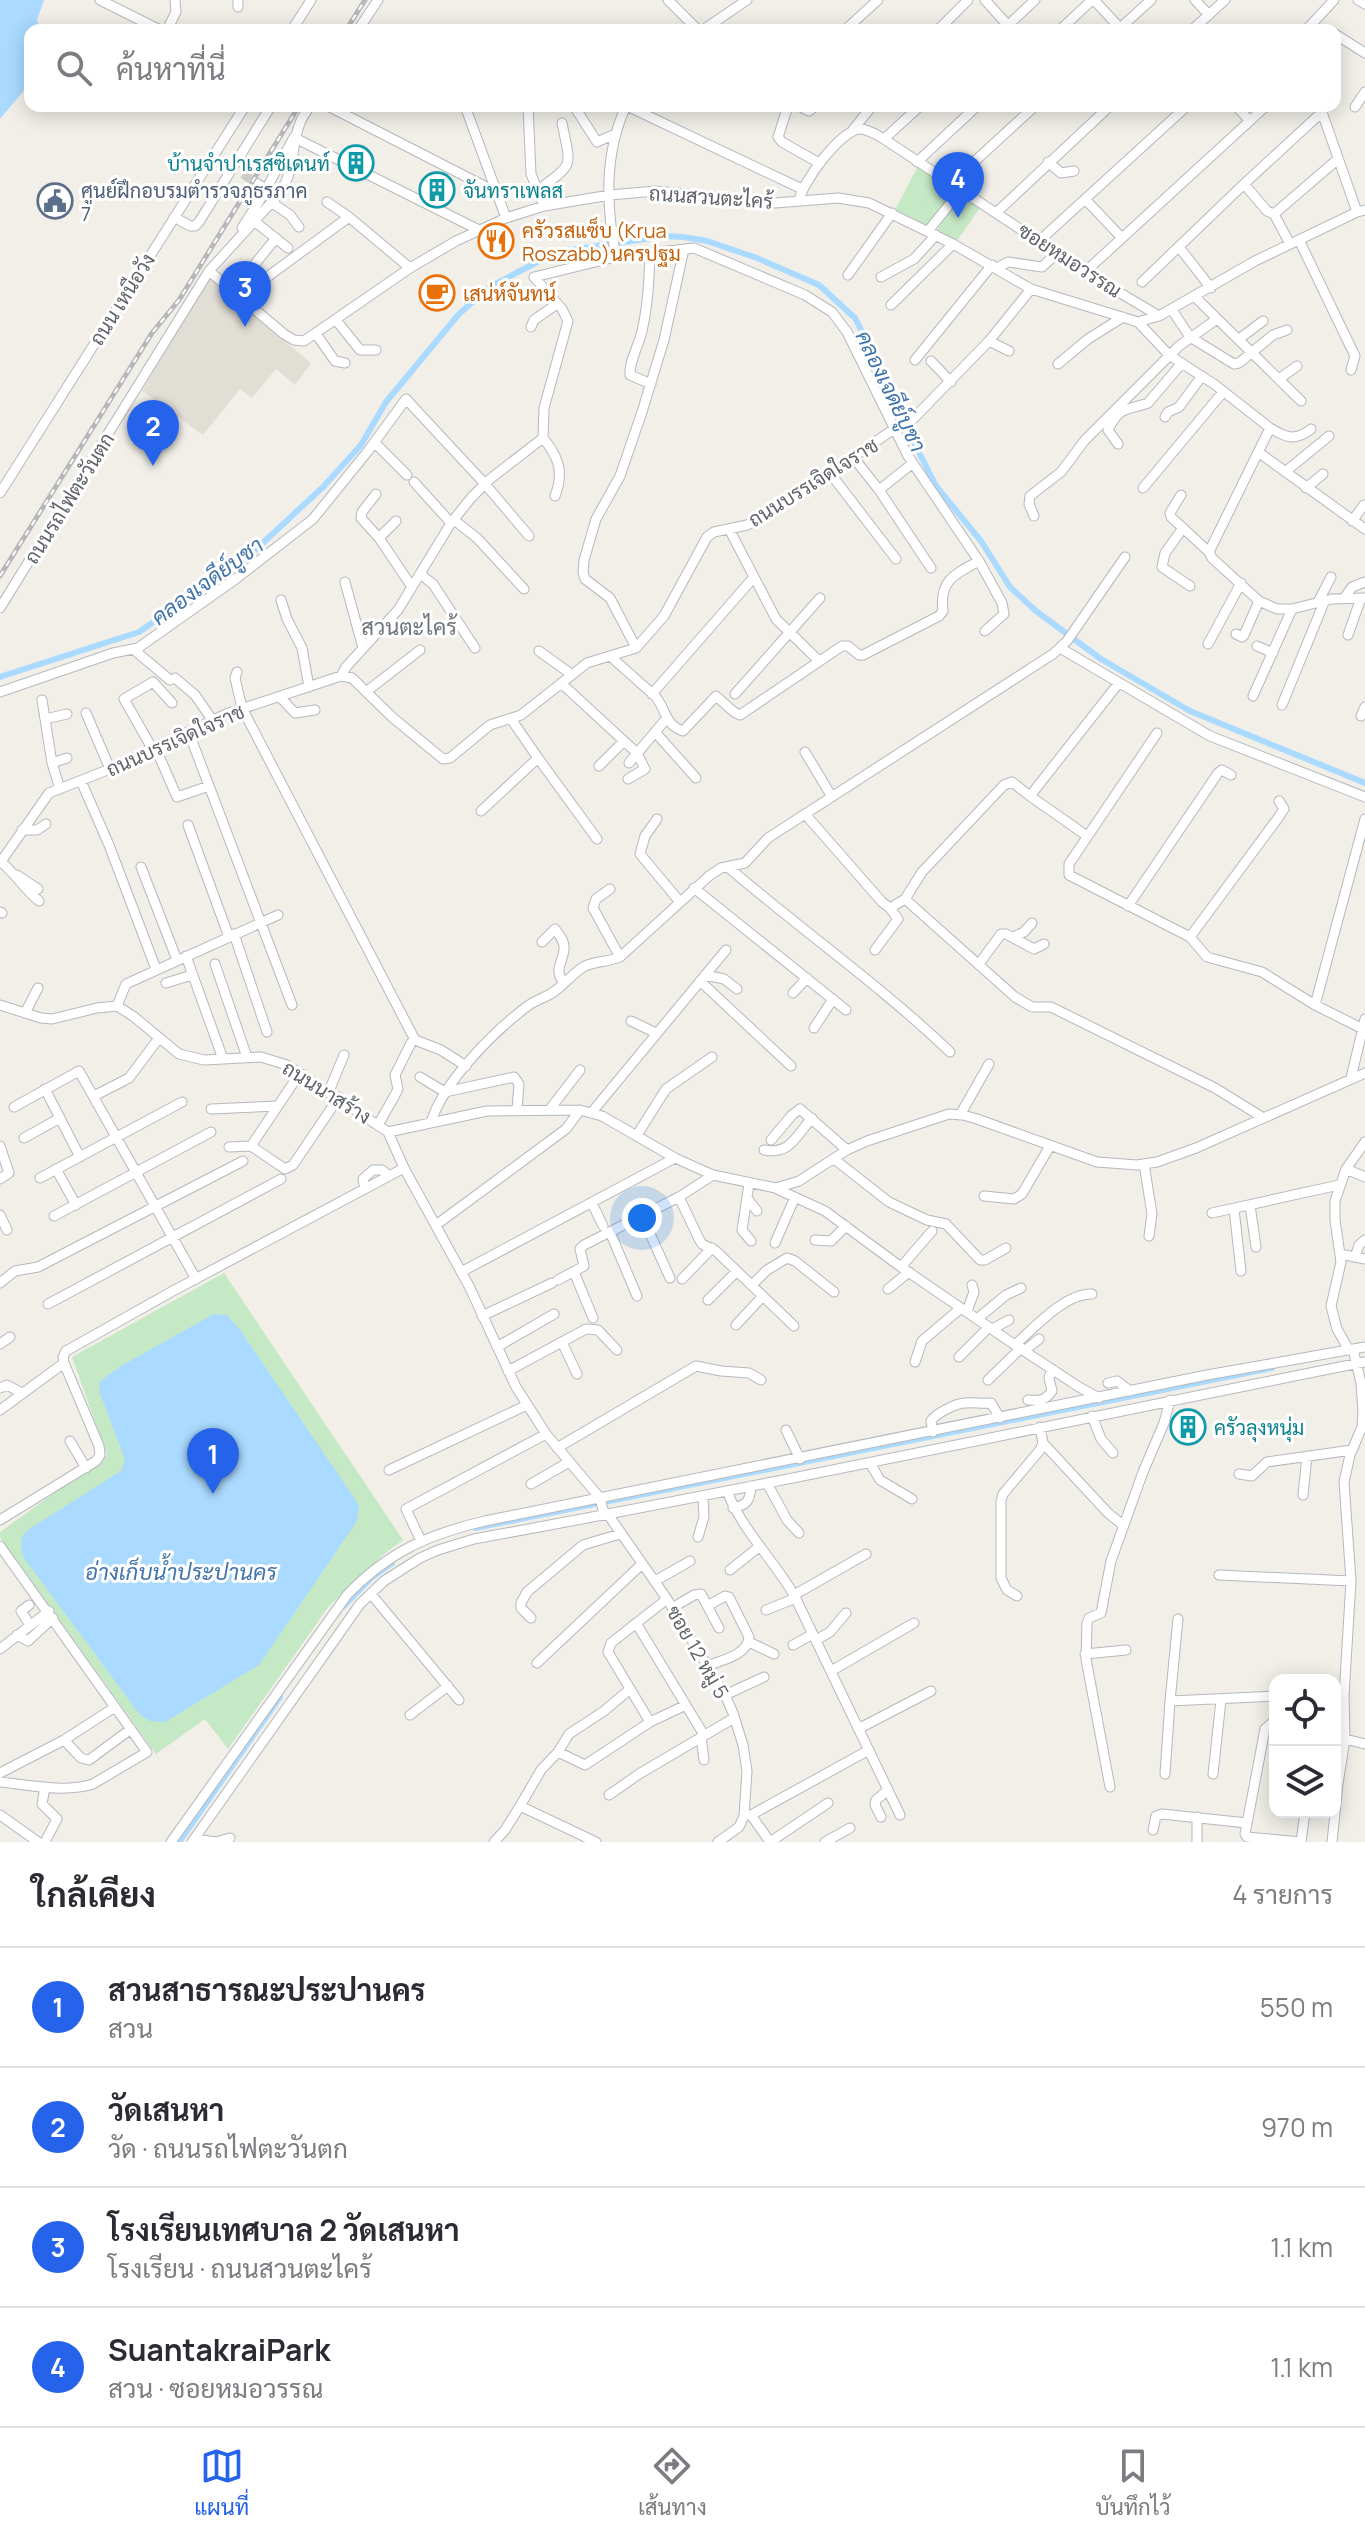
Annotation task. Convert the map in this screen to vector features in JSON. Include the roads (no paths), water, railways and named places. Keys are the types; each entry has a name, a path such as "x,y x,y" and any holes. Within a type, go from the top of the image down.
{"street":[{"path":"100,0 148,24"},
{"path":"170,24 176,12 175,0"},
{"path":"296,24 311,0"},
{"path":"362,24 378,0"},
{"path":"668,0 694,24"},
{"path":"709,24 747,0"},
{"path":"852,24 878,0"},
{"path":"944,24 968,0"},
{"path":"985,0 1004,24"},
{"path":"1013,24 1035,0"},
{"path":"1067,24 1093,0 1115,24"},
{"path":"1125,24 1151,0"},
{"path":"1195,0 1209,15"},
{"path":"1199,24 1225,0"},
{"path":"1312,24 1334,0"},
{"path":"1358,0 1365,4"},
{"path":"1341,38 1365,53"},
{"path":"1355,107 1365,92"},
{"name":"ถนน เหนือวัง","path":"0,493 241,112"},
{"path":"174,217 195,226 267,112"},
{"name":"ถนนรถไฟตะวันตก","path":"0,608 209,271 287,181 299,124 306,112"},
{"path":"340,112 496,192"},
{"path":"467,112 506,218"},
{"path":"528,112 531,174 544,206"},
{"path":"578,112 597,142 615,134"},
{"path":"616,254 611,229 609,169 615,134 624,112"},
{"path":"639,112 802,189"},
{"path":"786,112 778,137 819,163"},
{"path":"799,201 802,189 819,163 867,112"},
{"path":"884,139 913,112"},
{"path":"917,162 971,112"},
{"path":"951,183 1028,112"},
{"path":"997,212 1103,112"},
{"path":"1038,242 1180,112"},
{"path":"1242,112 1250,121"},
{"path":"1085,272 1260,112"},
{"path":"1142,282 1244,184 1320,114 1323,115 1361,211 1294,242 1172,310 1138,322 1169,355 1270,428 1288,438 1311,429"},
{"path":"537,191 564,170 569,161 562,123"},
{"name":"ซอยหมอวรรณ","path":"851,132 864,130 884,139 1038,242 1159,316"},
{"path":"231,246 297,135 479,230"},
{"path":"1274,214 1338,159"},
{"path":"1048,162 1061,173 1074,171"},
{"path":"233,168 243,174"},
{"path":"256,183 266,189"},
{"path":"1244,184 1267,211 1274,214 1294,242 1355,356 1351,370"},
{"path":"881,277 914,259 962,189"},
{"name":"ถนนสวนตะไคร้","path":"316,334 410,268 506,218 544,206 610,195 664,191 775,203 818,198 869,203 953,244 1031,289 1138,322"},
{"path":"1085,199 1122,238"},
{"path":"271,202 290,215 299,227"},
{"path":"327,202 410,268"},
{"path":"848,275 892,213"},
{"path":"237,294 349,217"},
{"path":"254,221 288,248"},
{"path":"237,294 276,238"},
{"path":"891,305 953,244"},
{"path":"1179,247 1211,288"},
{"path":"555,496 561,475 551,448 543,438 544,408 567,324 557,304 534,277 616,254 694,248 805,295 832,312 847,332 913,463 979,561 1005,610 985,631"},
{"path":"633,642 610,598 585,579 584,560 596,519 620,476 651,384 684,249"},
{"path":"650,253 647,307 630,375 651,384"},
{"path":"915,360 995,267 1008,262 1042,267 1057,253"},
{"path":"209,271 294,340 304,341 316,334 335,361 345,363"},
{"name":"ถนนบรรเจิดใจราช","path":"0,862 45,796 242,708 341,676 352,678 392,717 443,759 450,758 490,725 521,715 587,663 636,648 664,616 707,537 714,532 747,525 767,515 913,419 989,341 1031,289"},
{"path":"1195,297 1301,401"},
{"path":"531,327 534,320 557,304"},
{"path":"1172,310 1190,337 1234,364 1273,335 1287,330"},
{"path":"1058,364 1088,339 1123,317"},
{"path":"1034,516 1029,504 1030,496 1061,472 1085,440 1118,411 1169,355 1217,319"},
{"path":"336,320 360,350 376,350"},
{"path":"1239,339 1263,321"},
{"path":"989,341 1009,351"},
{"path":"931,361 951,382"},
{"path":"1118,444 1108,430 1118,411 1148,403 1182,363"},
{"path":"1279,379 1297,366"},
{"path":"1165,417 1179,407 1202,376"},
{"path":"1143,488 1223,392"},
{"path":"0,692 133,649 237,578 306,526 375,443 406,399 529,536"},
{"path":"1209,552 1270,428"},
{"path":"1285,472 1329,436"},
{"path":"341,676 398,610 453,522 485,484 543,438"},
{"path":"375,443 453,522 477,538 524,589"},
{"path":"1258,452 1365,529"},
{"path":"853,457 931,568"},
{"path":"879,490 913,463"},
{"path":"830,473 896,559"},
{"path":"1306,488 1323,474"},
{"path":"376,494 361,518 379,538 412,587"},
{"path":"1181,495 1170,515 1259,601 1277,609 1292,609 1345,597 1363,598 1348,635"},
{"path":"1352,521 1364,505"},
{"path":"379,538 396,521"},
{"path":"1183,528 1165,553 1162,567 1190,586"},
{"path":"729,529 776,619 816,658"},
{"path":"431,1122 445,1092 466,1066 532,1003 556,990 583,967 620,957 694,888 721,868 745,863 768,838 1063,645 1125,557"},
{"path":"610,656 661,703 666,719 683,731 717,695 740,715 842,646 848,646 859,655 871,653 942,614 942,598 950,579 979,561"},
{"path":"420,574 433,584 475,648"},
{"path":"652,694 754,577"},
{"path":"1282,705 1331,577"},
{"path":"345,582 363,648"},
{"path":"1345,597 1352,587 1365,582"},
{"path":"1208,644 1241,583"},
{"path":"735,694 820,598"},
{"path":"281,600 302,648 309,687"},
{"path":"1236,634 1244,635 1259,601"},
{"path":"1253,696 1292,609"},
{"path":"1063,645 1118,684 1210,736 1365,797"},
{"path":"1257,646 1273,653"},
{"path":"133,649 195,695 213,721"},
{"path":"367,691 420,650"},
{"path":"539,651 571,674"},
{"path":"237,672 235,678 242,708 415,1040 441,1050 466,1066"},
{"path":"172,703 153,682 120,701 154,749 177,797 209,786"},
{"path":"561,683 637,753 645,769 628,779"},
{"path":"1030,796 1118,684"},
{"path":"280,697 295,713 315,710"},
{"path":"42,700 52,763 60,789"},
{"path":"86,713 110,769"},
{"path":"45,719 67,714"},
{"path":"511,719 597,839"},
{"path":"629,763 666,719"},
{"path":"655,732 696,778"},
{"path":"189,733 292,1005"},
{"path":"1157,733 1087,836 1069,864 1067,873 1077,881 1190,937 1207,957 1262,972 1315,1005 1364,1024 1351,1078"},
{"path":"599,766 624,741"},
{"path":"805,752 832,797"},
{"path":"52,763 67,758"},
{"path":"481,811 538,758"},
{"path":"1128,906 1218,773 1222,770 1231,775"},
{"path":"81,781 156,969"},
{"path":"890,908 905,899 922,872 1004,785 1012,782 1087,836"},
{"path":"1190,937 1284,809 1279,801"},
{"path":"805,814 898,918 875,950"},
{"path":"657,819 645,836 640,854 680,902"},
{"path":"1315,1005 1365,819"},
{"path":"22,830 37,830 46,824"},
{"path":"188,825 267,1032"},
{"path":"0,862 38,889"},
{"path":"141,867 181,958 192,975 223,1059"},
{"path":"728,867 853,967 950,1052"},
{"path":"14,873 24,889 39,901"},
{"path":"694,888 846,1010"},
{"path":"610,889 596,899 593,908 620,957"},
{"path":"905,899 1004,989 1025,1003 1037,1008 1051,1007 1215,1088 1262,1117"},
{"path":"0,1005 52,1019 117,1006 126,984 278,915"},
{"path":"1013,937 1024,932 1032,923"},
{"path":"542,942 555,929 563,942 558,968 564,983"},
{"path":"979,964 1001,934 1034,949 1044,944"},
{"path":"592,1112 726,950"},
{"path":"215,964 247,1057"},
{"path":"166,983 192,975"},
{"path":"702,978 724,979 737,989"},
{"path":"702,978 791,1066"},
{"path":"793,993 807,978"},
{"path":"25,1013 38,988"},
{"path":"814,1028 833,999"},
{"name":"ถนนนาสร้าง","path":"117,1006 179,1054 204,1060 247,1057 276,1060 339,1097 388,1132 527,1405 603,1507"},
{"path":"631,1021 656,1033"},
{"path":"94,1096 129,1078 159,1038"},
{"path":"378,1125 398,1089 395,1075 411,1043"},
{"path":"329,1091 344,1055"},
{"path":"637,1135 666,1089 712,1057"},
{"path":"960,1115 989,1064"},
{"path":"550,1109 580,1070"},
{"path":"14,1107 79,1071 196,1279"},
{"path":"251,1146 300,1073"},
{"path":"776,1188 799,1181 847,1150 936,1117 960,1115 1097,1162 1157,1162 1196,1148 1365,1073"},
{"path":"420,1077 445,1092 514,1077 519,1084 517,1109"},
{"path":"45,1089 80,1157"},
{"path":"229,1147 251,1146 285,1169 289,1168 339,1097"},
{"path":"40,1178 182,1102"},
{"path":"211,1109 278,1106"},
{"path":"388,1132 487,1111 550,1109 592,1112 675,1158 713,1175 776,1188 825,1211 1104,1404"},
{"path":"436,1225 566,1129 580,1110"},
{"path":"771,1140 796,1111 805,1112 847,1150"},
{"path":"24,1138 60,1118"},
{"path":"764,1150 785,1150 812,1118"},
{"path":"54,1216 211,1132"},
{"path":"1341,1686 1351,1581 1344,1482 1352,1450 1363,1428 1361,1383 1355,1356 1337,1329 1331,1306 1341,1262 1335,1201 1346,1169 1365,1142"},
{"path":"0,1146 9,1173 0,1179"},
{"path":"984,1196 1014,1199 1022,1194 1050,1146"},
{"path":"461,1272 675,1158"},
{"path":"834,1159 889,1202 927,1220 946,1224 980,1260 1006,1248"},
{"path":"0,1283 15,1271 38,1267 243,1161"},
{"path":"1144,1164 1152,1214 1149,1236"},
{"path":"0,1520 86,1468 100,1455 64,1363 66,1351 404,1168"},
{"path":"56,1169 76,1205"},
{"path":"1346,1169 1365,1177"},
{"path":"482,1316 584,1266 580,1249 606,1229 642,1216 713,1175"},
{"path":"48,1304 281,1179"},
{"path":"749,1184 742,1230 751,1241"},
{"path":"1212,1213 1339,1185"},
{"path":"679,1197 702,1244 712,1248 794,1326"},
{"path":"775,1243 795,1197"},
{"path":"747,1198 757,1211"},
{"path":"592,1203 637,1296"},
{"path":"1250,1205 1256,1247"},
{"path":"1234,1209 1241,1271"},
{"path":"0,1215 7,1230"},
{"path":"642,1216 670,1278"},
{"path":"815,1240 831,1241 846,1226"},
{"path":"888,1289 932,1231"},
{"path":"1340,1254 1360,1258 1359,1245 1365,1240"},
{"path":"682,1279 712,1248"},
{"path":"752,1285 767,1270 787,1258 834,1292"},
{"path":"708,1300 737,1271"},
{"path":"574,1272 593,1318"},
{"path":"915,1362 922,1341 964,1309 973,1297 972,1285"},
{"path":"977,1319 1006,1295 1021,1288"},
{"path":"988,1380 1069,1300 1092,1294"},
{"path":"736,1325 763,1296"},
{"path":"497,1347 554,1314"},
{"path":"959,1357 991,1328 1009,1320"},
{"path":"508,1371 592,1328 604,1335 617,1350"},
{"path":"0,1344 10,1337"},
{"path":"1020,1348 1039,1339"},
{"path":"562,1342 577,1374"},
{"path":"230,1838 216,1842 193,1840 348,1618 402,1569 438,1550 800,1459 1000,1418 1104,1404 1170,1400 1355,1356 1365,1347"},
{"path":"171,1842 347,1595 380,1564 421,1541 467,1525 703,1496 870,1463 1092,1416 1104,1404 1130,1391 1355,1356"},
{"path":"0,1410 64,1363"},
{"path":"557,1448 691,1368 704,1366 749,1373 761,1380"},
{"path":"1028,1400 1039,1401 1049,1396 1052,1391 1049,1378 1052,1369"},
{"path":"1108,1383 1117,1381 1130,1391"},
{"path":"0,1388 7,1385 22,1393"},
{"path":"1110,1787 1085,1654 1087,1623 1089,1618 1101,1613 1109,1566 1170,1400"},
{"path":"933,1432 931,1421 937,1412 964,1402 979,1405 991,1403 1000,1418"},
{"path":"389,1470 527,1405"},
{"path":"1092,1416 1101,1439 1113,1453"},
{"path":"1040,1427 1043,1443 1123,1525"},
{"path":"786,1430 800,1459"},
{"path":"421,1541 406,1509 546,1434"},
{"path":"70,1441 86,1468"},
{"path":"1017,1596 1007,1590 1001,1578 1001,1501 1003,1494 1038,1454 1043,1443"},
{"path":"1239,1474 1252,1476 1267,1462 1352,1450"},
{"path":"1303,1495 1307,1456"},
{"path":"531,1484 569,1462"},
{"path":"870,1463 880,1480 912,1499"},
{"path":"767,1483 787,1520 799,1533"},
{"path":"733,1508 745,1505 751,1486"},
{"path":"727,1491 733,1508 782,1573 795,1596 900,1815"},
{"path":"698,1537 704,1517 703,1496"},
{"name":"ซอย 12 หมู่ 5","path":"603,1507 670,1603 725,1695 743,1745 747,1771 747,1816"},
{"path":"531,1618 521,1608 527,1592 583,1545 620,1534"},
{"path":"0,1546 147,1752 85,1786 45,1787 0,1782"},
{"path":"730,1570 760,1546"},
{"path":"766,1610 866,1554"},
{"path":"655,1581 690,1561"},
{"path":"537,1663 642,1564"},
{"path":"1219,1575 1351,1581"},
{"path":"650,1722 610,1657 608,1647 636,1623 670,1603 699,1593 704,1596 719,1628"},
{"path":"371,1594 459,1700"},
{"path":"707,1666 743,1651 749,1642 729,1597 725,1596 709,1605"},
{"path":"29,1605 21,1611 30,1625"},
{"path":"793,1645 830,1632 846,1613"},
{"path":"0,1649 30,1625 51,1614"},
{"path":"17,1635 28,1641 51,1614"},
{"path":"1165,1774 1178,1619"},
{"path":"636,1623 702,1736 704,1760"},
{"path":"831,1671 914,1623"},
{"path":"749,1642 774,1654"},
{"path":"1085,1654 1126,1650"},
{"path":"725,1695 764,1677"},
{"path":"410,1715 448,1686"},
{"path":"494,1842 569,1734 596,1718 630,1689"},
{"path":"858,1729 931,1691"},
{"path":"1170,1701 1269,1696"},
{"path":"1213,1774 1221,1700"},
{"path":"558,1752 585,1765 650,1722 686,1705"},
{"path":"0,1773 64,1740 115,1707"},
{"path":"609,1795 734,1718"},
{"path":"1332,1842 1345,1739 1341,1724"},
{"path":"1269,1725 1265,1729 1245,1832 1247,1837 1300,1842 1305,1818"},
{"path":"64,1740 81,1758 89,1760 131,1729"},
{"path":"1345,1739 1365,1744"},
{"path":"718,1842 739,1827 747,1816 869,1750"},
{"path":"45,1787 42,1804 57,1819 45,1842"},
{"path":"881,1817 876,1800 888,1790"},
{"path":"895,1804 907,1798"},
{"path":"747,1816 770,1842 828,1803"},
{"path":"520,1806 596,1842"},
{"path":"1153,1830 1158,1814 1247,1823"},
{"path":"0,1815 38,1842"},
{"path":"1197,1817 1197,1842"},
{"path":"825,1842 850,1828"}],"water":[{"path":"0,0 44,0 37,20 39,24 24,24 24,90 0,119"},
{"name":"อ่างเก็บน้ำประปานคร","path":"214,1314 227,1315 240,1330 359,1505 357,1521 259,1665 165,1722 150,1721 140,1715 22,1555 21,1540 26,1531 121,1471 125,1460 100,1393 99,1382 121,1366"}],"waterway":[{"name":"คลองเจดีย์บูชา","path":"0,677 139,632 252,553 323,487 361,445 386,402 459,314 488,288 537,262 570,250 665,236 683,237 707,241 757,258 819,285 855,318 936,486 981,541 1010,587 1036,611 1101,659 1190,711 1365,783"},
{"path":"475,1528 1272,1368"},
{"path":"344,1606 372,1577 392,1563"},
{"path":"179,1842 280,1697"}],"tunnel":[{"path":"243,174 256,183"}],"railway":[{"path":"350,24 365,0"},
{"path":"0,576 152,333 179,300 295,112"}],"place":[{"name":"บ้านจำปาเรสซิเดนท์","path":"356,163"},
{"name":"จันทราเพลส","path":"437,190"},
{"name":"ศูนย์ฝึกอบรมตำรวจภูธรภาค 7","path":"55,201"},
{"name":"SuantakraiPark","path":"958,218"},
{"name":"ครัวรสแซ็บ (Krua Roszabb)นครปฐม","path":"496,241"},
{"name":"เสน่ห์จันทน์","path":"437,293"},
{"name":"โรงเรียนเทศบาล 2 วัดเสนหา","path":"245,327"},
{"name":"วัดเสนหา","path":"153,466"},
{"name":"ครัวลุงหนุ่ม","path":"1188,1427"},
{"name":"สวนสาธารณะประปานคร","path":"213,1494"}],"district":[{"name":"สวนตะไคร้","path":"409,627"}]}
